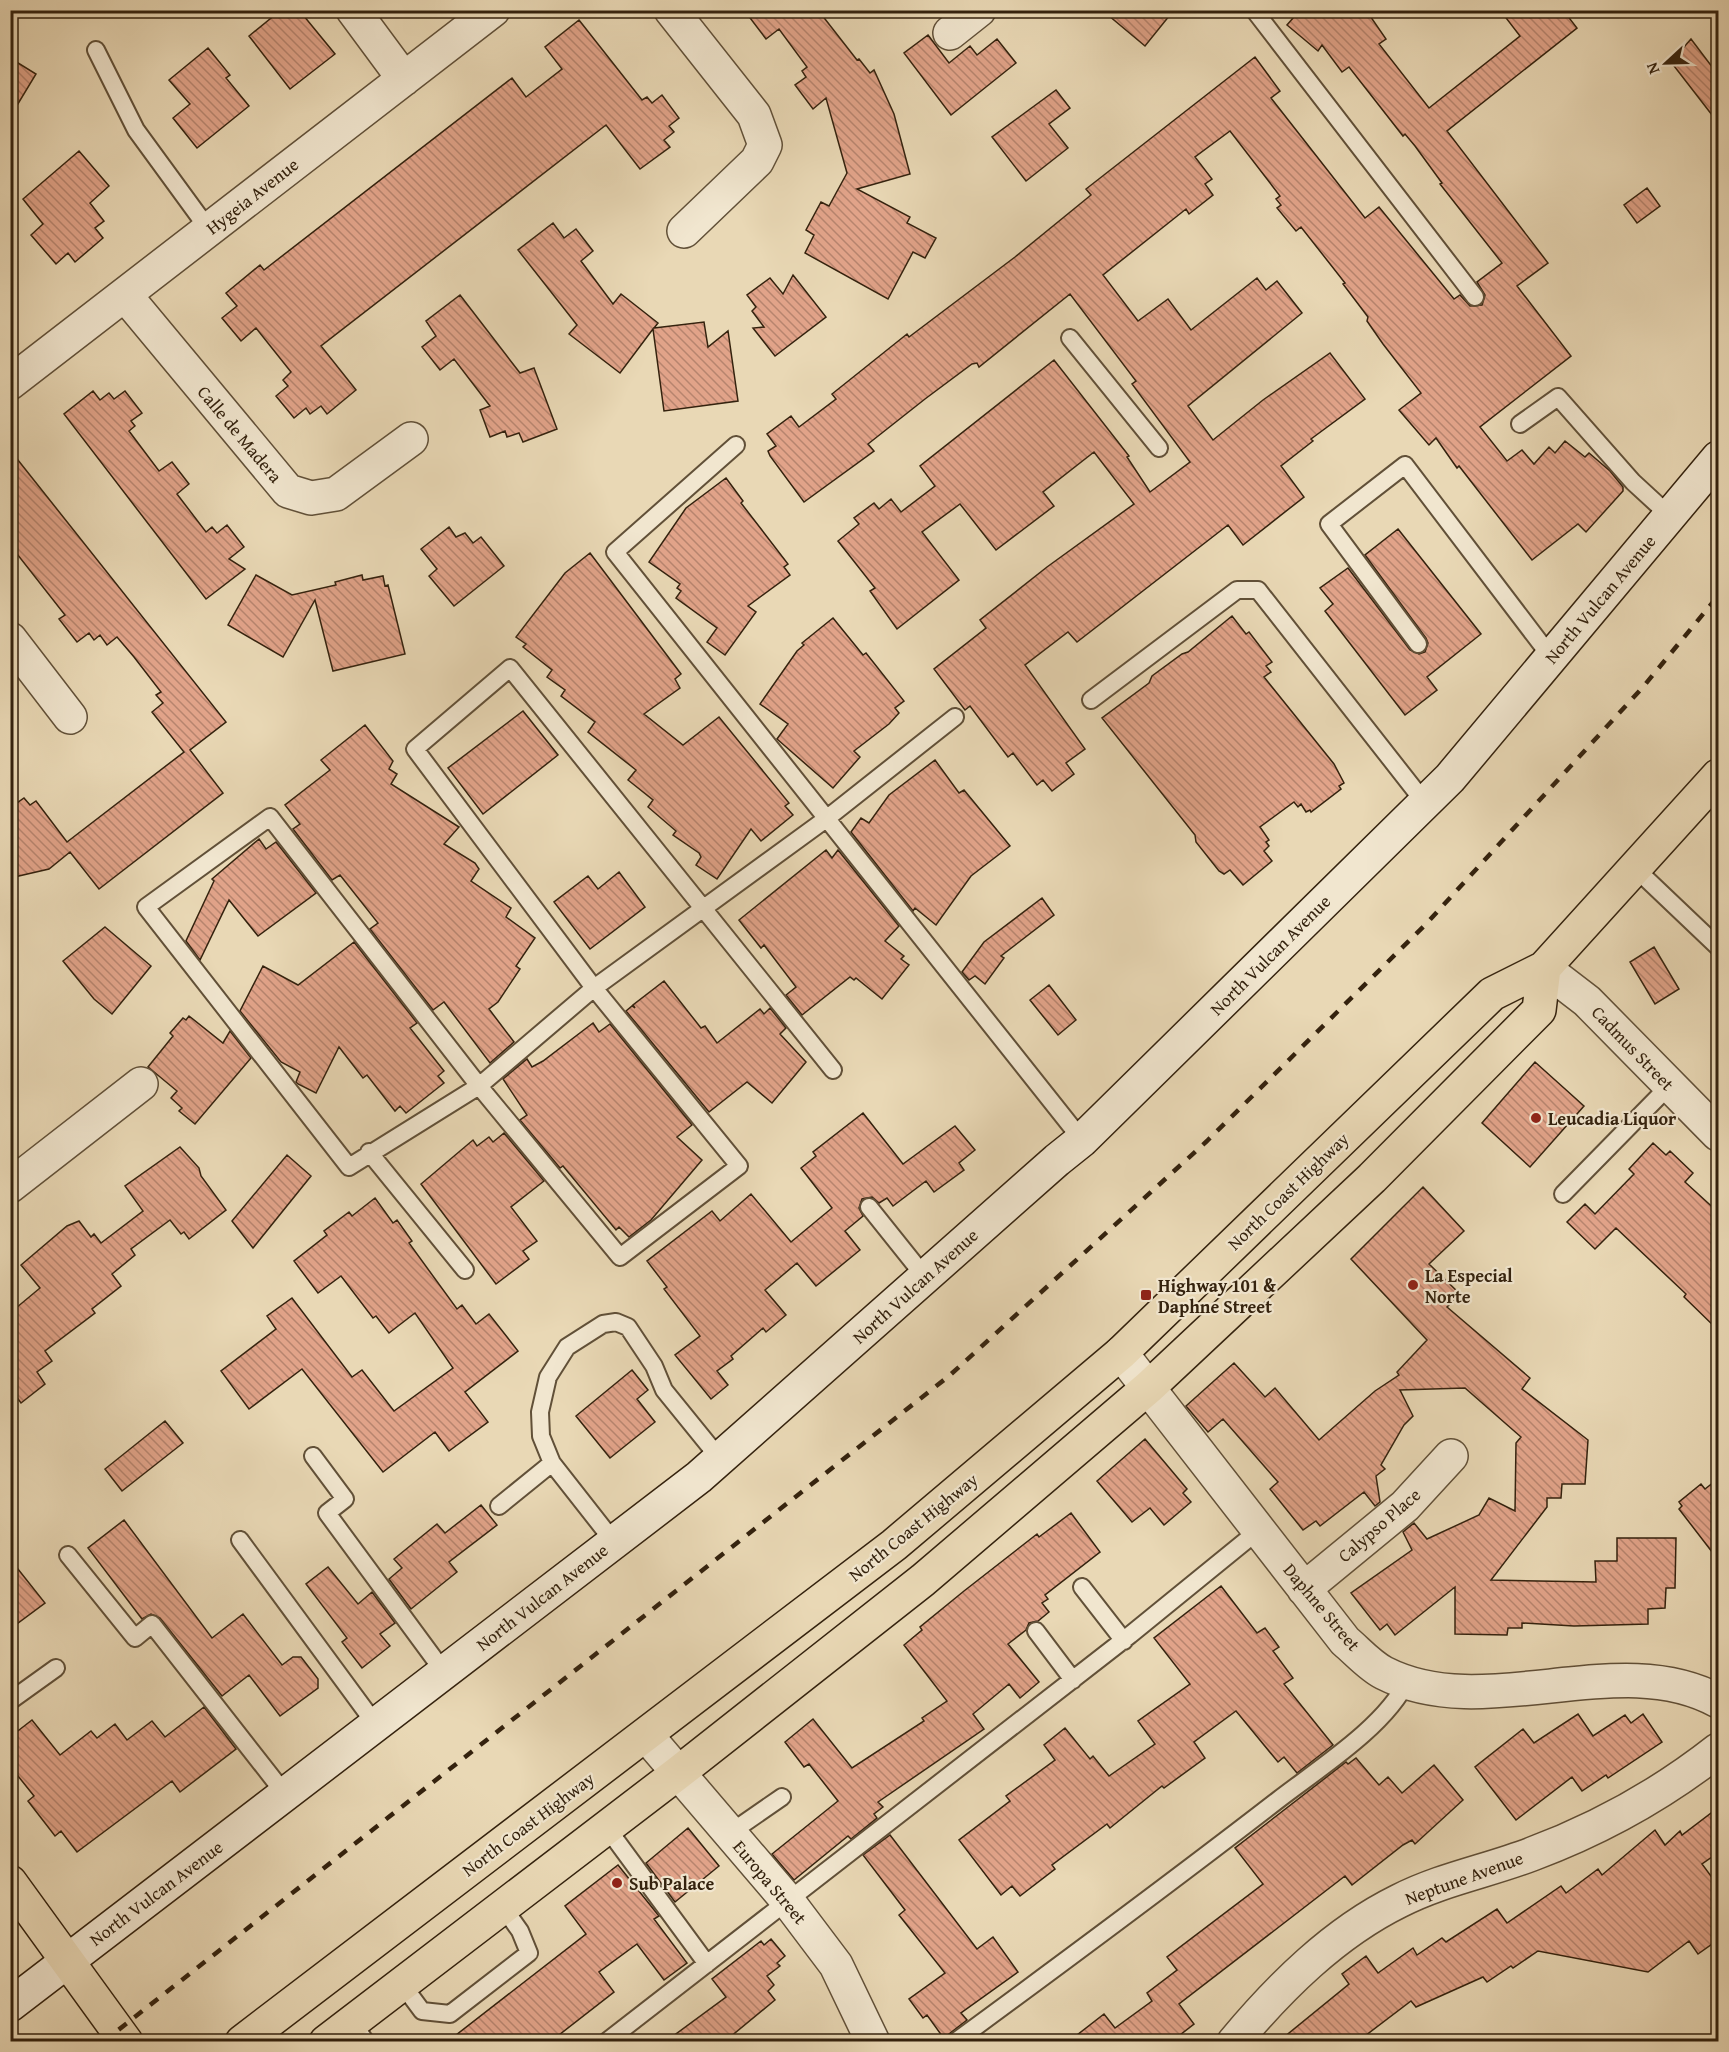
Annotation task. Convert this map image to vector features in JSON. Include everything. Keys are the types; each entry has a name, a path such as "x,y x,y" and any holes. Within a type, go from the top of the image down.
{"main road":[{"name":"North Coast Highway","path":"242,2042 894,1545 1122,1353 1492,994 1544,968 1719,776"},
{"path":"326,2042 359,2032 402,1984 678,1773 922,1580 1149,1387 1372,1178 1539,1010 1544,968"},
{"path":"10,1882 126,2042"}],"street":[{"path":"353,10 404,79"},
{"name":"Hygeia Avenue","path":"10,383 493,10"},
{"path":"671,10 754,115 765,146 757,161 684,231"},
{"path":"950,33 979,10"},
{"name":"Calle de Madera","path":"125,295 288,491 311,498 336,494 411,439"},
{"name":"North Vulcan Avenue","path":"10,2005 720,1459 1082,1140 1450,778 1719,458"},
{"path":"10,639 70,717"},
{"name":"Cadmus Street","path":"1544,968 1587,1001 1719,1134"},
{"path":"10,1186 141,1084"},
{"name":"Daphne Street","path":"1122,1353 1345,1641 1383,1673 1424,1687 1476,1691 1633,1681 1674,1685 1719,1701"},
{"name":"Calypso Place","path":"1304,1589 1405,1506 1451,1456"},
{"name":"Europa Street","path":"646,1735 788,1900 836,1965 873,2042"},
{"name":"Neptune Avenue","path":"1234,2042 1322,1951 1356,1926 1398,1901 1435,1885 1532,1854 1616,1816 1681,1779 1719,1750"}],"lane":[{"path":"1254,10 1475,297"},
{"path":"96,50 136,130 209,230"},
{"path":"1070,338 1159,448"},
{"path":"1520,424 1558,397 1633,482 1670,516"},
{"path":"736,446 615,552 1082,1140"},
{"path":"1418,644 1329,524 1405,465 1551,657"},
{"path":"1091,700 1237,590 1258,590 1425,803"},
{"path":"833,1070 703,909 510,668 415,749 594,988 739,1166 620,1257 479,1086 270,817 146,907 349,1167 369,1152 479,1086 594,988 703,909 826,819 955,717"},
{"path":"1635,868 1719,946"},
{"path":"1563,1194 1669,1086"},
{"path":"369,1152 465,1270"},
{"path":"869,1207 925,1277"},
{"path":"614,1542 552,1463 540,1436 540,1412 548,1377 567,1347 603,1324 616,1322 628,1327 654,1366 664,1390 720,1459"},
{"path":"313,1456 345,1499 327,1513 444,1672"},
{"path":"499,1506 552,1463"},
{"path":"606,2042 1124,1641 1259,1530"},
{"path":"240,1540 376,1725"},
{"path":"68,1555 135,1638 152,1624 285,1794"},
{"path":"1082,1587 1124,1641"},
{"path":"1036,1631 1073,1680"},
{"path":"10,1701 56,1668"},
{"path":"955,2042 1168,1886 1325,1763 1385,1715 1400,1698 1407,1682"},
{"path":"730,1833 782,1797"},
{"path":"607,1828 707,1964"},
{"path":"402,1984 422,2011 450,2014 529,1953 520,1931 502,1907"}],"building":[{"path":"281,10 299,10 335,54 290,89 249,36"},
{"path":"744,10 818,10 857,60 859,59 870,73 874,70 894,114 910,174 857,189 910,217 907,223 936,238 925,258 913,252 888,299 805,253 814,235 806,230 821,202 829,206 847,173 826,98 813,109 795,85 806,77 802,71 807,67 779,29 766,39"},
{"path":"1102,10 1174,10 1145,46"},
{"path":"1300,10 1366,10 1386,39 1379,44 1429,108 1520,36 1500,10 1563,10 1577,28 1447,131 1548,263 1517,286 1571,356 1480,427 1507,461 1522,450 1534,464 1549,447 1555,453 1565,441 1585,457 1589,453 1610,471 1623,487 1623,491 1586,532 1578,524 1532,560 1459,466 1457,468 1436,438 1429,445 1399,410 1421,393 1367,321 1368,317 1343,284 1345,283 1301,227 1296,231 1277,208 1281,205 1276,199 1280,196 1230,131 1195,157 1212,179 1205,184 1213,195 1189,214 1186,209 1103,275 1138,321 1168,299 1191,330 1257,278 1266,290 1277,281 1302,313 1188,406 1213,440 1263,400 1330,353 1365,399 1311,439 1313,441 1281,466 1304,497 1243,545 1228,525 1077,642 1068,632 1025,665 1085,749 1066,763 1074,774 1052,791 1043,780 1037,785 1013,753 1008,757 970,706 965,710 934,669 986,628 980,620 1047,567 1134,504 1094,452 1043,492 1054,506 996,550 960,504 922,532 959,580 897,629 870,591 875,588 838,541 859,524 854,518 874,503 879,509 891,499 901,512 935,486 920,466 1054,360 1129,456 1127,457 1150,492 1190,462 1132,384 1136,381 1070,294 979,367 977,363 972,364 925,399 868,444 874,451 804,502 770,456 768,451 776,446 767,434 791,416 799,427 836,399 832,394 907,334 909,337 1015,257 1091,195 1086,189 1255,57 1280,91 1271,98 1365,218 1379,207 1454,299 1460,295 1470,306 1482,305 1485,295 1477,282 1502,263 1440,184 1442,183 1415,146 1405,134 1403,136 1349,67 1342,72 1322,45 1318,51 1287,25"},
{"path":"579,20 642,100 647,97 652,103 662,95 679,118 669,126 674,132 664,140 670,147 640,169 606,125 321,346 356,390 327,414 321,406 310,414 306,408 294,418 276,396 288,386 283,380 291,372 256,328 241,341 222,318 237,306 226,293 260,265 264,270 512,78 526,97 562,69 545,47"},
{"path":"928,35 949,63 970,46 977,55 997,39 1016,63 951,115 904,53"},
{"path":"1691,39 1719,76 1719,124 1671,62"},
{"path":"208,48 230,75 226,78 249,106 197,148 173,118 190,104 169,80"},
{"path":"10,58 36,74 10,117"},
{"path":"1056,90 1070,108 1049,124 1068,148 1026,181 992,137"},
{"path":"79,151 109,186 90,203 104,221 95,228 103,238 75,262 68,253 56,264 31,235 43,224 23,199"},
{"path":"1647,188 1660,206 1637,223 1624,205"},
{"path":"553,223 564,238 576,229 593,251 581,261 613,304 621,294 658,323 654,328 704,322 708,347 728,331 738,401 664,411 653,329 620,373 569,334 577,325 518,250"},
{"path":"793,275 826,317 775,356 753,328 764,327 752,311 756,307 747,295 770,278 783,294"},
{"path":"460,295 520,373 534,368 557,429 523,442 519,433 507,437 505,431 490,437 480,410 490,406 454,359 440,370 422,347 436,336 426,321"},
{"path":"93,391 100,400 109,393 114,399 125,391 142,413 131,421 135,426 129,431 159,471 172,462 189,484 177,494 206,532 212,527 217,533 227,525 244,547 229,559 245,569 206,599 64,414"},
{"path":"10,450 226,722 190,750 223,793 99,889 70,852 49,869 10,878 10,808 24,798 30,805 36,801 67,842 184,752 152,712 163,703 156,695 161,692 134,657 117,637 107,645 100,635 94,640 89,633 77,642 59,619 65,615 10,545"},
{"path":"726,478 743,501 741,503 788,564 784,567 790,575 748,606 756,612 725,655 707,642 717,628 676,598 681,591 677,588 680,584 649,562 686,508"},
{"path":"449,527 456,537 465,533 473,543 481,537 504,566 454,606 429,576 437,569 421,549"},
{"path":"1398,529 1481,634 1427,677 1437,690 1405,715 1325,611 1333,604 1320,588 1348,568 1410,650 1419,654 1425,652 1428,643 1426,638 1365,555"},
{"path":"590,553 681,674 675,679 680,688 644,714 683,745 719,717 789,803 785,806 793,815 761,841 751,829 717,879 696,865 701,857 699,853 673,835 676,831 648,807 653,800 628,780 636,770 588,732 595,722 561,696 565,690 547,677 552,670 523,647 526,644 516,637 565,573"},
{"path":"256,575 292,595 336,585 335,582 362,575 363,580 383,576 385,586 388,585 405,654 333,671 315,600 283,657 228,625"},
{"path":"1232,616 1246,634 1249,632 1272,662 1266,666 1271,672 1264,677 1334,764 1344,783 1339,786 1341,789 1311,812 1310,810 1306,812 1301,804 1298,807 1294,802 1260,827 1269,840 1266,842 1269,846 1264,851 1272,861 1243,885 1230,870 1224,874 1219,871 1196,842 1195,835 1102,718 1149,683 1152,676 1188,652"},
{"path":"833,618 863,655 866,653 904,701 895,708 899,713 889,724 854,751 860,757 833,788 777,739 788,724 760,704 797,651 804,645 802,643"},
{"path":"523,711 558,755 483,814 448,768"},
{"path":"365,725 393,761 389,769 397,774 391,784 459,827 444,844 475,863 479,869 471,881 511,908 506,917 535,938 516,966 520,969 498,1002 489,1009 514,1042 490,1063 444,1002 433,1010 370,929 378,923 340,875 332,880 293,829 300,824 285,805 330,770 321,760"},
{"path":"935,760 959,793 964,790 1010,846 971,876 936,925 915,908 913,911 851,832 861,818 869,823 889,795"},
{"path":"259,839 266,849 276,842 316,893 258,936 229,900 200,960 186,941 214,881 212,879"},
{"path":"826,850 832,858 838,850 899,926 885,941 904,956 901,959 909,965 882,999 856,978 854,980 850,977 802,1015 786,995 796,987 764,945 761,948 739,920"},
{"path":"619,872 645,907 590,949 554,902 588,876 598,889"},
{"path":"1042,898 1054,915 1001,956 1004,958 985,984 975,976 969,980 962,972 984,942"},
{"path":"105,927 151,966 112,1014 94,999 63,961"},
{"path":"354,942 417,1023 410,1028 444,1071 438,1076 444,1083 406,1113 400,1106 395,1111 367,1075 363,1078 339,1047 316,1093 298,1084 296,1082 300,1072 281,1062 240,1011 263,966 298,985"},
{"path":"1654,947 1679,989 1655,1004 1630,962"},
{"path":"664,981 701,1028 705,1026 717,1043 760,1009 764,1014 770,1008 786,1028 780,1034 806,1062 772,1103 747,1082 709,1112 626,1011 632,1006 635,1008 633,1005"},
{"path":"1049,985 1076,1020 1058,1035 1030,1000"},
{"path":"189,1016 223,1043 230,1031 251,1058 195,1124 179,1111 182,1108 171,1098 177,1091 148,1067 173,1036 170,1033 183,1018 186,1020"},
{"path":"593,1023 599,1032 610,1024 692,1125 677,1137 702,1160 651,1220 629,1237 619,1227 616,1230 563,1166 560,1168 520,1120 527,1115 503,1079 527,1059 532,1067 543,1061"},
{"path":"1535,1062 1584,1106 1530,1167 1482,1123"},
{"path":"863,1113 903,1164 955,1126 975,1150 959,1163 964,1170 934,1192 926,1181 893,1206 887,1198 879,1203 872,1197 862,1199 859,1208 863,1216 845,1231 860,1250 816,1286 797,1263 765,1290 786,1315 766,1332 763,1328 731,1356 733,1359 717,1371 728,1385 711,1399 675,1355 700,1336 664,1289 667,1287 647,1261 712,1211 720,1221 751,1194 791,1242 832,1208 801,1168 816,1156 813,1152"},
{"path":"504,1133 544,1181 511,1207 537,1241 523,1251 529,1259 496,1284 421,1184 473,1140 477,1146 489,1137 493,1142"},
{"path":"1653,1143 1666,1155 1670,1151 1693,1173 1685,1182 1719,1213 1719,1331 1684,1297 1686,1294 1616,1228 1595,1249 1567,1222 1585,1204 1595,1214 1634,1174 1629,1169"},
{"path":"180,1147 199,1168 201,1176 226,1210 189,1239 184,1232 181,1234 170,1220 131,1249 135,1255 112,1274 121,1286 92,1309 95,1313 45,1351 52,1361 37,1372 45,1384 21,1403 10,1388 10,1313 40,1288 21,1265 67,1226 79,1221 91,1237 94,1234 101,1243 143,1211 125,1186"},
{"path":"287,1155 311,1176 253,1248 232,1221"},
{"path":"1423,1187 1464,1231 1429,1264 1460,1294 1447,1307 1530,1378 1522,1389 1588,1440 1585,1484 1562,1484 1561,1498 1547,1498 1547,1507 1491,1580 1596,1582 1595,1561 1617,1561 1617,1538 1676,1538 1675,1588 1666,1588 1665,1608 1648,1609 1648,1624 1574,1626 1522,1623 1522,1628 1508,1628 1507,1635 1455,1634 1455,1587 1395,1635 1387,1624 1380,1630 1351,1593 1412,1550 1403,1532 1414,1523 1427,1539 1479,1515 1489,1498 1515,1511 1516,1443 1521,1437 1465,1388 1400,1390 1413,1416 1404,1425 1381,1465 1385,1469 1376,1476 1380,1502 1375,1506 1364,1492 1320,1526 1316,1521 1303,1530 1270,1489 1278,1482 1223,1419 1208,1432 1186,1406 1234,1363 1265,1397 1275,1388 1319,1440 1375,1391 1399,1375 1397,1372 1427,1340 1351,1259"},
{"path":"375,1198 393,1223 397,1220 412,1241 409,1243 457,1309 462,1305 476,1324 489,1314 518,1351 465,1392 488,1422 449,1451 435,1432 383,1472 302,1369 249,1409 221,1371 276,1329 267,1316 292,1298 352,1377 362,1370 394,1411 453,1368 415,1313 389,1333 376,1316 373,1318 341,1276 318,1293 294,1261 327,1235 324,1231 349,1212 352,1216"},
{"path":"632,1370 648,1390 637,1399 655,1422 610,1458 576,1416"},
{"path":"165,1421 183,1443 122,1491 105,1469"},
{"path":"1145,1439 1187,1489 1183,1493 1191,1502 1164,1525 1150,1508 1132,1522 1097,1481"},
{"path":"1719,1478 1719,1561 1679,1509 1682,1506 1679,1502 1701,1484 1705,1489"},
{"path":"481,1505 497,1525 449,1562 457,1572 411,1609 389,1579 402,1568 394,1559 437,1524 445,1533"},
{"path":"1071,1513 1100,1552 1045,1595 1048,1599 1042,1603 1049,1612 1038,1621 1029,1623 1026,1630 1008,1644 1039,1682 1020,1698 1009,1684 973,1714 984,1729 878,1802 883,1807 874,1814 877,1818 851,1839 848,1836 794,1880 772,1854 838,1801 809,1764 804,1767 785,1742 813,1719 852,1768 924,1721 922,1718 947,1701 904,1645 922,1630 920,1627 964,1591 1037,1534 1039,1537"},
{"path":"124,1520 212,1638 243,1614 282,1665 293,1657 301,1657 318,1679 318,1688 280,1716 249,1675 222,1696 160,1618 151,1614 142,1619 88,1548"},
{"path":"10,1559 45,1603 10,1629"},
{"path":"328,1567 358,1604 372,1592 395,1623 380,1634 390,1646 362,1668 342,1642 347,1638 306,1584"},
{"path":"1221,1586 1257,1633 1265,1628 1279,1647 1273,1651 1293,1678 1284,1684 1333,1745 1297,1773 1284,1757 1278,1762 1236,1711 1194,1742 1205,1758 1164,1788 1162,1786 1110,1828 1107,1824 1052,1865 1055,1869 1020,1896 1012,1886 1001,1895 959,1840 1010,1801 1006,1796 1055,1760 1044,1745 1065,1728 1090,1759 1093,1756 1109,1776 1155,1744 1138,1721 1190,1684 1154,1638"},
{"path":"204,1707 236,1749 180,1792 172,1781 77,1852 61,1831 55,1836 28,1801 34,1796 10,1766 10,1737 32,1720 60,1755 91,1731 97,1738 115,1724 127,1740 152,1721 165,1737"},
{"path":"1578,1714 1593,1736 1625,1715 1631,1723 1643,1714 1662,1742 1608,1778 1606,1775 1582,1791 1572,1777 1516,1820 1475,1767 1523,1729 1534,1743"},
{"path":"1356,1758 1379,1785 1388,1777 1402,1793 1434,1765 1463,1800 1415,1844 1412,1840 1403,1845 1352,1885 1345,1876 1179,2004 1194,2024 1171,2042 1068,2042 1104,2014 1115,2028 1152,2001 1147,1993 1177,1970 1167,1957 1263,1884 1235,1848 1346,1762 1348,1764"},
{"path":"1719,1807 1719,1852 1702,1864 1719,1887 1719,1939 1698,1954 1689,1941 1648,1972 1538,1951 1487,1982 1483,1977 1416,2007 1411,2001 1357,2042 1278,2042 1349,1984 1342,1974 1366,1956 1378,1973 1413,1948 1417,1955 1442,1938 1446,1942 1497,1909 1507,1923 1561,1886 1566,1893 1598,1869 1602,1875 1655,1830 1665,1845 1680,1831 1682,1835"},
{"path":"688,1828 719,1866 675,1902 646,1863"},
{"path":"890,1835 977,1949 993,1937 1018,1972 961,2013 967,2020 945,2040 927,2015 923,2018 909,1999 945,1973 899,1915 905,1910 863,1855"},
{"path":"618,1865 659,1916 654,1919 687,1963 664,1980 637,1944 599,1972 614,1992 550,2042 447,2042 586,1934 565,1906"},
{"path":"771,1939 785,1956 777,1963 780,1966 767,1976 774,1985 768,1991 775,2000 724,2042 665,2042 726,1997 712,1979 761,1941 764,1945"}],"railway":[{"path":"103,2042 949,1376 1207,1141 1427,923 1643,687 1718,596"}],"place":[{"name":"Leucadia Liquor","path":"1536,1118"},
{"name":"La Especial Norte","path":"1413,1285"},
{"name":"Highway 101 & Daphne Street","path":"1146,1295"},
{"name":"Sub Palace","path":"617,1883"}]}
